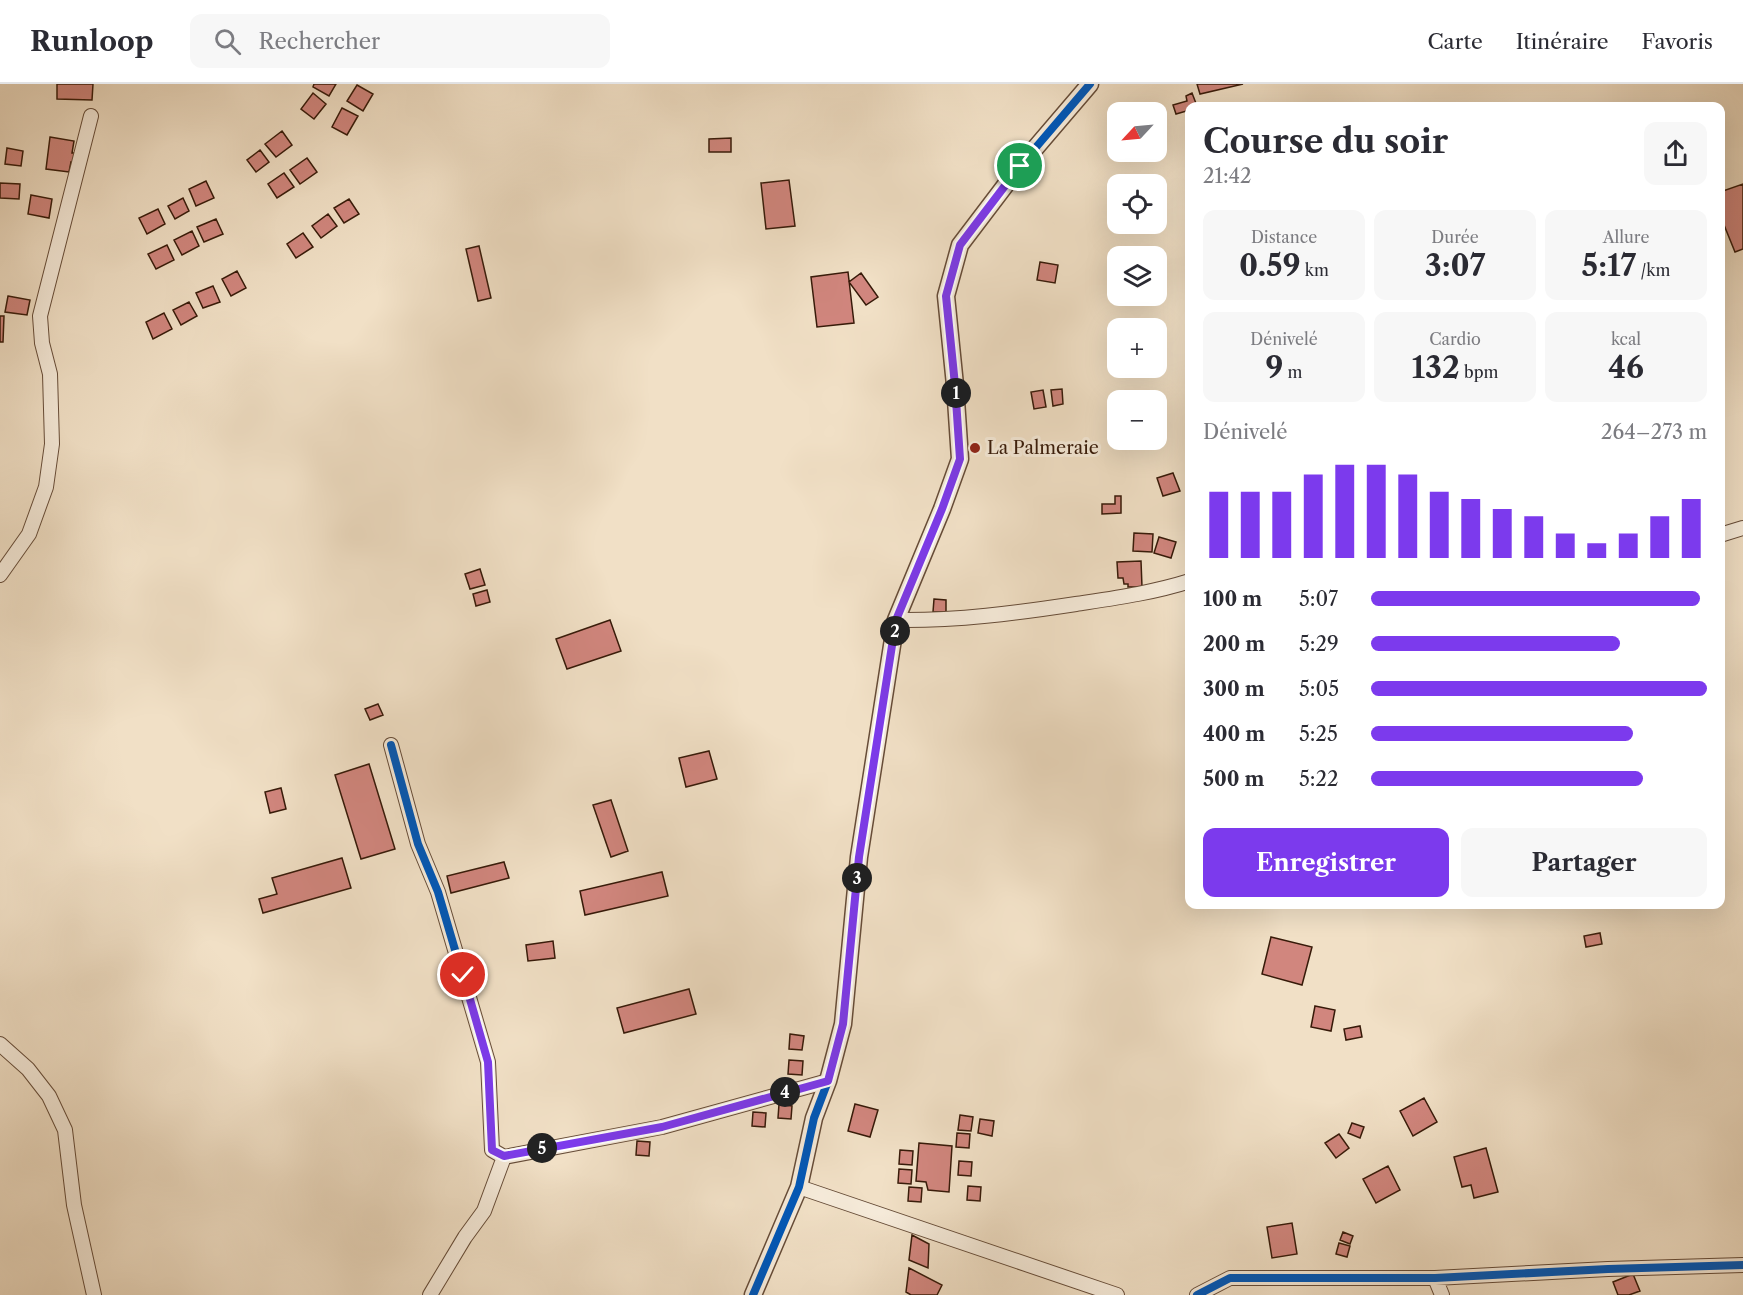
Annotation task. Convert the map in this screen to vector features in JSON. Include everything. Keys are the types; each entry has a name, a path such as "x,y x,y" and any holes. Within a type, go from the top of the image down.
{"street":[{"path":"753,1295 799,1187 814,1118 828,1081 843,1024 859,857 896,620 960,459 946,296 960,245 1020,166 1090,84"},
{"path":"0,575 29,534 46,487 52,444 50,374 42,343 40,316 92,116"},
{"path":"1725,533 1743,528"},
{"path":"896,620 933,621 1040,609 1134,595 1185,582"},
{"path":"391,745 418,844 438,892 488,1062 492,1150 504,1156 662,1127 828,1081"},
{"path":"0,1044 28,1069 49,1096 65,1130 74,1205 94,1295"},
{"path":"430,1295 465,1236 484,1211 504,1156"},
{"path":"799,1187 1117,1295"},
{"path":"1197,1295 1230,1278 1435,1278 1743,1265"},
{"path":"1435,1278 1442,1295"}],"building":[{"path":"57,84 93,84 92,100 57,99"},
{"path":"314,84 336,84 329,96 313,87"},
{"path":"1197,84 1243,84 1200,94"},
{"path":"357,85 373,94 363,111 347,101"},
{"path":"313,93 326,104 314,119 301,109"},
{"path":"1192,93 1195,102 1185,102 1185,111 1176,114 1173,105 1187,101 1186,96"},
{"path":"342,108 358,116 347,135 332,127"},
{"path":"282,131 292,145 276,157 265,144"},
{"path":"50,137 74,141 72,153 76,153 75,163 71,162 69,172 46,169"},
{"path":"731,138 731,152 709,152 709,139"},
{"path":"7,148 23,151 21,166 5,164"},
{"path":"260,150 269,162 256,172 247,160"},
{"path":"307,158 317,172 300,184 290,170"},
{"path":"284,173 294,187 277,198 268,184"},
{"path":"789,180 795,226 766,229 761,183"},
{"path":"206,181 214,198 196,206 189,189"},
{"path":"0,183 20,184 19,199 0,198"},
{"path":"1743,184 1743,249 1735,252 1725,227 1725,190"},
{"path":"31,195 52,199 49,218 28,214"},
{"path":"183,198 189,211 175,219 168,206"},
{"path":"349,199 359,214 344,223 334,208"},
{"path":"158,209 165,224 147,234 139,218"},
{"path":"328,214 337,226 321,238 312,226"},
{"path":"216,219 223,234 204,242 197,227"},
{"path":"192,231 199,246 182,255 174,240"},
{"path":"303,233 313,247 296,258 287,244"},
{"path":"167,245 174,260 156,269 148,254"},
{"path":"479,246 491,298 478,301 466,249"},
{"path":"1040,262 1058,265 1055,283 1037,280"},
{"path":"237,271 246,288 231,296 222,279"},
{"path":"848,272 854,323 817,327 811,277"},
{"path":"861,273 878,297 866,305 849,282"},
{"path":"213,286 220,302 203,308 196,293"},
{"path":"8,296 30,300 27,315 5,312"},
{"path":"189,302 197,316 181,325 173,310"},
{"path":"164,313 172,329 153,339 146,322"},
{"path":"0,316 4,316 3,342 0,342"},
{"path":"1062,389 1063,404 1053,406 1051,390"},
{"path":"1043,390 1046,407 1034,409 1031,392"},
{"path":"1173,473 1180,491 1163,496 1157,478"},
{"path":"1115,496 1121,496 1121,513 1102,514 1102,504 1115,504"},
{"path":"1134,533 1153,534 1152,552 1133,551"},
{"path":"1159,537 1176,542 1171,558 1154,553"},
{"path":"1141,561 1142,587 1128,587 1128,584 1124,584 1123,578 1118,578 1117,562"},
{"path":"480,569 485,585 470,589 465,574"},
{"path":"487,590 490,602 476,606 473,594"},
{"path":"934,599 946,600 946,612 933,612"},
{"path":"610,620 621,651 567,669 556,639"},
{"path":"378,704 383,715 370,720 365,709"},
{"path":"709,751 717,779 686,787 679,758"},
{"path":"369,764 395,849 361,859 335,775"},
{"path":"281,788 286,809 270,813 265,792"},
{"path":"611,800 628,851 611,857 593,805"},
{"path":"342,858 351,888 263,913 259,899 277,894 272,878"},
{"path":"504,862 509,878 451,893 447,876"},
{"path":"662,872 668,896 585,915 580,891"},
{"path":"1600,933 1602,944 1586,947 1584,936"},
{"path":"1271,937 1312,947 1302,985 1262,974"},
{"path":"553,941 555,958 528,961 526,945"},
{"path":"689,989 696,1014 624,1033 617,1008"},
{"path":"1315,1006 1335,1010 1331,1031 1311,1027"},
{"path":"1360,1026 1362,1037 1346,1040 1344,1029"},
{"path":"790,1034 804,1036 802,1050 789,1049"},
{"path":"789,1060 803,1061 802,1075 788,1074"},
{"path":"1424,1098 1437,1122 1413,1136 1400,1111"},
{"path":"779,1104 792,1106 791,1119 778,1118"},
{"path":"855,1104 878,1110 870,1137 848,1131"},
{"path":"753,1112 766,1113 765,1127 752,1126"},
{"path":"960,1115 973,1117 971,1131 958,1130"},
{"path":"980,1119 994,1121 992,1136 978,1133"},
{"path":"1352,1123 1364,1127 1360,1138 1348,1133"},
{"path":"957,1133 970,1134 969,1148 956,1147"},
{"path":"1339,1134 1349,1148 1336,1158 1325,1143"},
{"path":"637,1141 650,1142 649,1156 636,1155"},
{"path":"919,1143 952,1146 949,1192 928,1190 926,1182 916,1181"},
{"path":"1486,1148 1498,1192 1474,1198 1471,1185 1462,1187 1454,1157"},
{"path":"900,1150 913,1151 912,1165 899,1164"},
{"path":"959,1161 972,1162 971,1176 958,1175"},
{"path":"1388,1166 1400,1190 1376,1203 1363,1179"},
{"path":"899,1169 912,1170 911,1184 898,1183"},
{"path":"968,1186 981,1187 980,1201 967,1200"},
{"path":"909,1187 922,1188 921,1202 908,1201"},
{"path":"1292,1223 1297,1254 1272,1258 1267,1227"},
{"path":"1343,1232 1353,1236 1350,1244 1340,1240"},
{"path":"912,1235 929,1244 928,1268 909,1260"},
{"path":"1339,1243 1350,1246 1347,1257 1336,1254"},
{"path":"909,1268 942,1285 937,1295 911,1295 906,1292"},
{"path":"1633,1274 1640,1291 1629,1295 1618,1295 1613,1282"}],"cycle path":[{"path":"753,1295 799,1187 814,1118 828,1081 843,1024 859,857 896,620 960,459 946,296 960,245 1020,166 1090,84"},
{"path":"391,745 418,844 438,892 488,1062 492,1150 504,1157 662,1127 828,1081"},
{"path":"1197,1295 1230,1278 1435,1278 1743,1265"}],"place":[{"name":"La Palmeraie","path":"975,448"}],"route":[{"path":"463,975 488,1062 492,1150 504,1156 662,1127 828,1081 843,1024 859,857 896,620 960,459 946,296 960,245 1020,166"}]}
